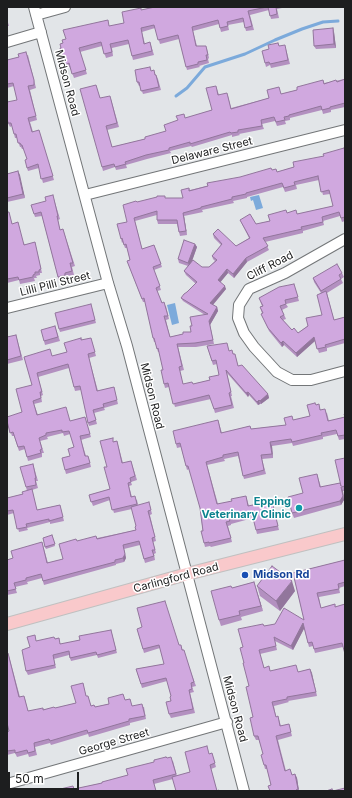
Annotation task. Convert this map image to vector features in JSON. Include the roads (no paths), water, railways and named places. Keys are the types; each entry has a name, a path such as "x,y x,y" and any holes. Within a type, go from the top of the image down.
{"main road":[{"name":"Carlingford Road","path":"7,624 187,574 345,534"}],"street":[{"path":"35,11 65,7"},
{"name":"Midson Road","path":"35,11 108,283 127,346 244,791"},
{"path":"7,42 41,32"},
{"name":"Delaware Street","path":"85,195 345,130"},
{"name":"Cliff Road","path":"345,239 285,273 249,289 239,304 238,318 244,333 254,347 277,372 292,380 311,380 345,371"},
{"name":"Lilli Pilli Street","path":"7,308 108,283"},
{"name":"George Street","path":"7,784 227,722"}],"water":[{"path":"259,195 263,208 256,210 253,200 251,201 250,197"},
{"path":"175,303 179,323 172,325 167,305"}],"waterway":[{"path":"176,96 187,88 205,67 245,54 302,29 323,22 338,21"}],"place":[{"name":"Epping Veterinary Clinic","path":"299,508"},
{"name":"Midson Rd","path":"245,575"}]}
